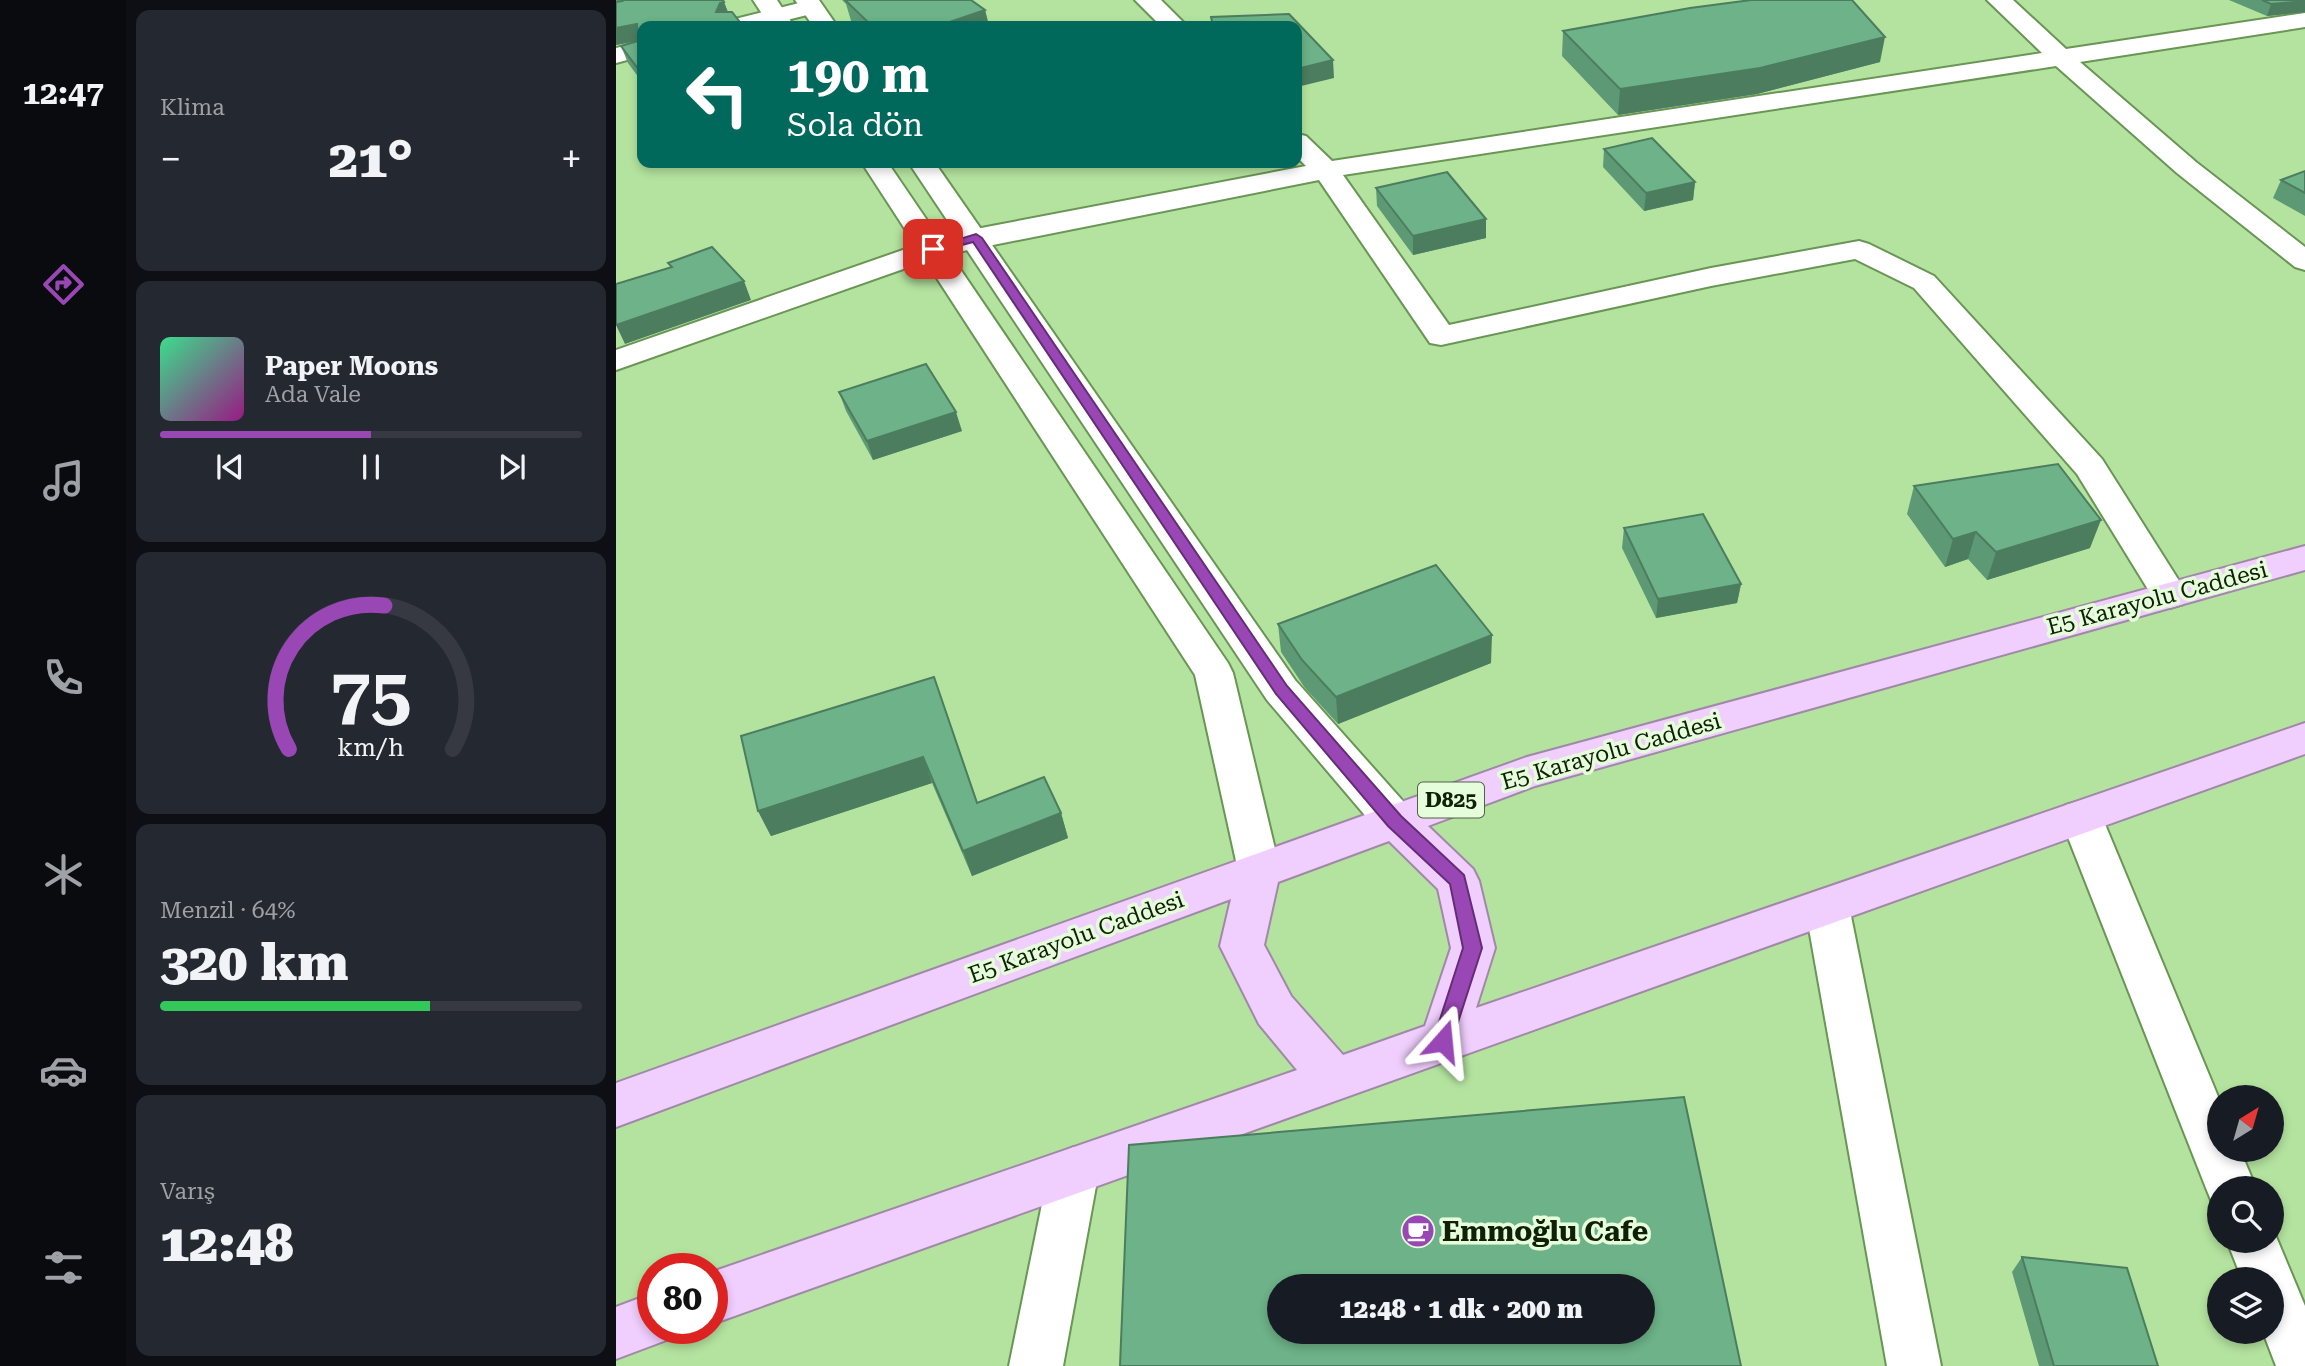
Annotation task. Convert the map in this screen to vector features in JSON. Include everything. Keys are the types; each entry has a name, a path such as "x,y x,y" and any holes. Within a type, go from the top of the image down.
{"highway":[{"name":"E5 Karayolu Caddesi","path":"616,1105 1527,773 2305,558"},
{"path":"728,1292 2305,738"},
{"path":"1395,821 1458,881 1473,948 1443,1041"},
{"path":"1259,870 1242,946 1275,1010 1334,1079"},
{"path":"616,1333 637,1325"}],"street":[{"path":"1147,0 1170,21"},
{"path":"1999,0 2061,59 2228,204 2305,261"},
{"path":"751,21 774,14 814,11"},
{"path":"616,361 933,249 976,238 1326,170 2305,20"},
{"path":"616,55 637,50"},
{"path":"1302,147 1326,170 1441,336 1711,278 1859,250 1924,282 2091,467 2170,595"},
{"path":"878,168 1214,673 1259,870"},
{"path":"926,168 976,238 1282,690 1395,821"},
{"path":"2081,817 2226,1176"},
{"path":"1827,906 1913,1366"},
{"path":"1037,1366 1074,1170"},
{"path":"2284,1319 2303,1366"}],"building":[{"path":"723,0 716,12 732,12 739,21 637,21 637,24 616,28 616,2"},
{"path":"845,0 971,0 985,10 953,21 867,21"},
{"path":"1751,0 1852,0 1885,37 1760,68 1620,89 1563,31 1690,8"},
{"path":"2262,0 2305,0 2305,1 2271,4"},
{"path":"1289,14 1296,21 1212,21 1211,17"},
{"path":"1302,28 1333,60 1302,68"},
{"path":"637,41 637,67 621,46"},
{"path":"1652,138 1695,182 1646,193 1604,149"},
{"path":"2305,171 2305,193 2281,180"},
{"path":"1447,172 1486,219 1413,236 1376,188"},
{"path":"712,247 744,281 616,325 616,284 672,267 668,263"},
{"path":"926,364 956,412 867,441 839,392"},
{"path":"2058,464 2101,520 1996,552 1976,532 1953,539 1914,486"},
{"path":"1703,514 1741,584 1658,599 1624,528"},
{"path":"1436,565 1492,635 1336,697 1302,660 1278,624"},
{"path":"934,677 977,803 1044,777 1061,813 963,851 923,757 758,811 741,736"},
{"name":"Emmoğlu Cafe","path":"1684,1097 1741,1366 1120,1366 1129,1145"},
{"path":"2022,1257 2127,1268 2158,1366 2054,1366"}],"place":[{"name":"Emmoğlu Cafe","path":"1418,1231"}],"route":[{"path":"933,249 976,238 1282,690 1395,821 1458,881 1473,948 1443,1041"}]}
